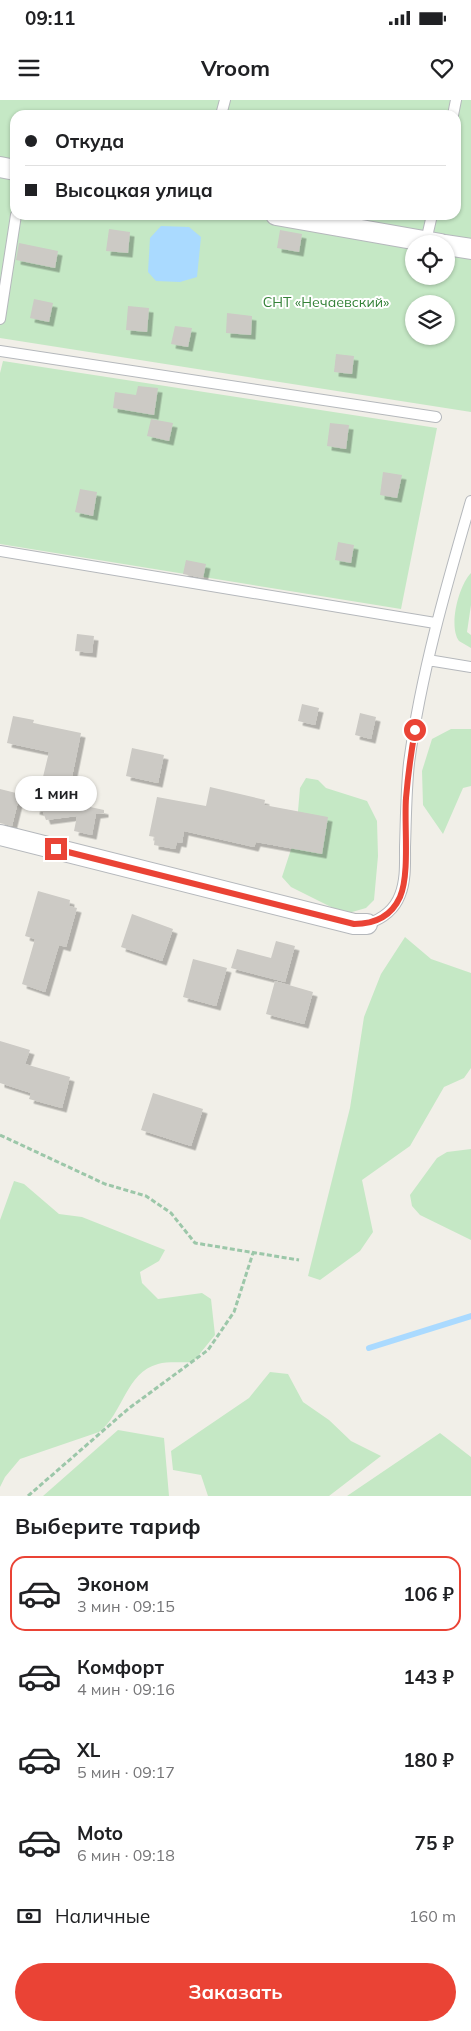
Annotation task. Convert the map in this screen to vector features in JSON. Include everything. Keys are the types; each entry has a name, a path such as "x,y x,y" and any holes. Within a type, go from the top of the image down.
{"street":[{"path":"304,220 405,238"},
{"path":"455,246 471,248"},
{"path":"0,835 354,924 367,924"}],"lane":[{"path":"0,319 15,220"},
{"path":"432,220 433,235"},
{"path":"0,352 436,418"},
{"path":"367,924 382,919 392,909 400,896 403,883 409,763 435,623 471,501"},
{"path":"0,551 435,623"},
{"path":"428,660 471,667"}],"path":[{"path":"0,1135 105,1184 146,1196 171,1213 195,1243 299,1260"},
{"path":"28,1496 128,1409 208,1350 234,1312 253,1253"}],"green space":[{"name":"СНТ «Нечаевский»","path":"0,100 471,100 471,412 0,338"},
{"path":"3,361 437,428 401,609 0,544 0,373"},
{"path":"471,573 471,605 467,632 471,635 471,648 459,641 456,634 455,616 459,596"},
{"path":"451,729 471,729 471,786 463,788 443,834 423,805 422,771 432,739"},
{"path":"306,778 318,780 326,788 367,801 377,821 378,856 374,900 366,908 345,914 291,887 282,877 296,834 300,788"},
{"path":"405,937 431,959 471,973 471,1068 464,1078 444,1087 410,1146 362,1180 373,1232 360,1251 320,1280 308,1276 350,1108 364,1017 381,974"},
{"path":"471,1149 471,1240 420,1215 412,1206 410,1195 437,1158 447,1152"},
{"path":"14,1181 24,1184 59,1214 82,1217 165,1250 159,1261 140,1272 142,1283 158,1299 202,1293 211,1299 215,1335 193,1362 158,1364 147,1368 132,1384 114,1415 99,1432 20,1459 5,1477 0,1487 0,1220"},
{"path":"270,1372 288,1374 303,1402 329,1420 351,1441 381,1456 329,1496 208,1496 201,1475 173,1470 171,1451 249,1398"},
{"path":"118,1430 164,1438 169,1496 43,1496"},
{"path":"440,1433 471,1457 471,1496 347,1496"}],"water":[{"path":"161,226 189,227 201,237 197,277 180,282 156,281 148,272 150,238"}],"building":[{"path":"109,229 130,232 128,253 106,251"},
{"path":"280,230 302,234 299,252 277,248"},
{"path":"19,243 58,251 55,268 16,260"},
{"path":"34,299 53,303 49,322 30,318"},
{"path":"128,306 149,308 147,332 126,330"},
{"path":"227,313 252,316 251,335 226,333"},
{"path":"175,326 192,328 188,347 171,344"},
{"path":"336,354 354,356 352,374 334,372"},
{"path":"138,386 158,388 154,415 113,408 115,392 136,395"},
{"path":"151,419 173,423 169,441 147,436"},
{"path":"330,423 349,425 346,449 327,446"},
{"path":"383,472 402,475 397,498 380,495"},
{"path":"80,489 97,492 93,516 75,512"},
{"path":"338,542 354,545 351,563 335,560"},
{"path":"186,560 206,564 203,578 183,574"},
{"path":"77,634 94,636 92,653 75,651"},
{"path":"302,704 319,708 315,725 298,721"},
{"path":"360,713 376,717 371,739 355,735"},
{"path":"13,716 34,720 33,723 81,733 71,782 77,783 72,803 104,810 104,813 96,814 92,835 74,831 77,816 46,820 43,812 35,810 49,752 7,743"},
{"path":"132,748 164,755 158,783 126,776"},
{"path":"210,787 265,800 264,805 328,817 322,854 256,842 254,847 184,831 182,843 177,842 175,849 154,845 155,837 149,836 157,797 206,806"},
{"path":"0,789 20,794 12,826 0,823"},
{"path":"38,891 70,900 69,906 77,908 66,947 59,945 45,992 22,984 35,939 25,936"},
{"path":"132,914 173,929 162,961 121,947"},
{"path":"276,941 295,946 285,982 231,968 237,949 271,958"},
{"path":"193,959 227,968 216,1006 183,997"},
{"path":"275,981 313,992 304,1024 266,1014"},
{"path":"0,1041 30,1050 25,1064 70,1077 62,1108 29,1099 31,1093 0,1083"},
{"path":"153,1093 203,1109 191,1146 141,1130"}],"waterway":[{"path":"369,1348 471,1316"}],"route":[{"path":"56,849 354,924 367,924 382,919 392,909 400,896 405,876 406,799 409,763 415,730"}]}
